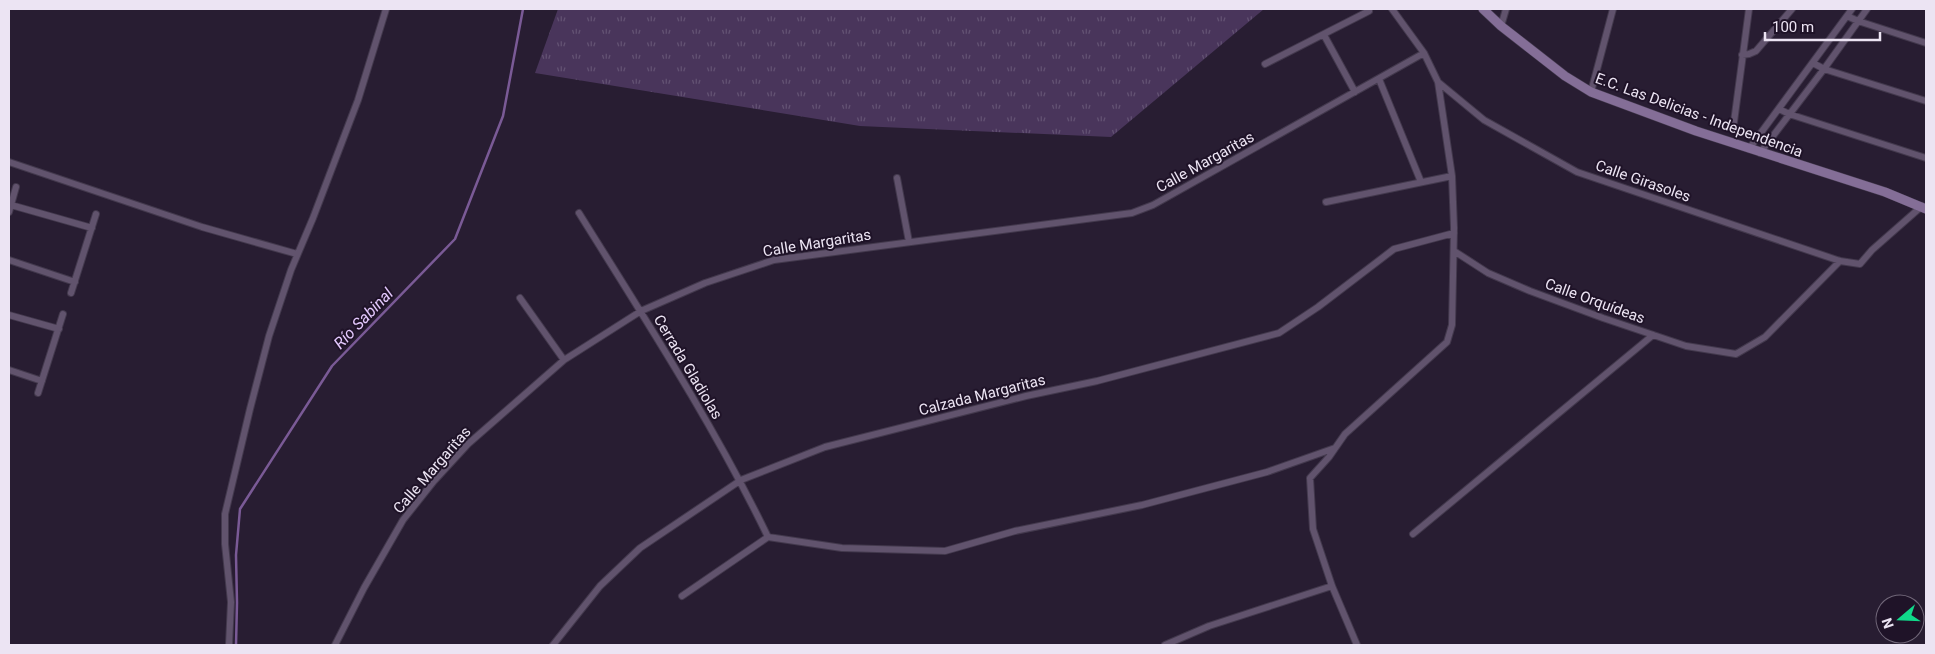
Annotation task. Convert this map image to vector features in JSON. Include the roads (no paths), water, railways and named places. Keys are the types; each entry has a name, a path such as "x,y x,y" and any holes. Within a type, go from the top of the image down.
{"street":[{"path":"229,645 231,602 225,544 225,514 269,336 297,254 313,218 358,100 386,9"},
{"path":"1358,645 1332,586 1313,529 1310,478 1336,448 1345,434 1447,342 1452,325 1454,233 1452,176 1438,82 1424,54 1392,9"},
{"name":"E.C. Las Delicias - Independencia","path":"1483,9 1565,76 1591,92 1760,153 1924,207"},
{"path":"1502,26 1506,9"},
{"path":"1591,92 1613,9"},
{"path":"1734,122 1749,9"},
{"path":"1742,55 1756,50 1792,9"},
{"path":"1750,149 1852,9"},
{"path":"1760,153 1867,9"},
{"path":"1265,64 1324,36 1369,11"},
{"path":"1847,16 1926,43"},
{"path":"1324,36 1355,92"},
{"name":"Calle Margaritas","path":"335,645 364,588 403,520 434,481 468,444 564,360 640,311 705,283 774,260 1132,213 1153,205 1424,54"},
{"path":"1813,63 1824,69 1926,101"},
{"path":"1379,78 1421,182"},
{"name":"Calle Girasoles","path":"1438,82 1484,120 1577,172 1840,261 1860,264 1872,250 1924,207"},
{"path":"1779,109 1926,158"},
{"path":"9,162 195,225 297,254"},
{"path":"1326,202 1452,176"},
{"path":"897,178 908,242"},
{"path":"16,187 10,209 92,228"},
{"name":"Cerrada Gladiolas","path":"579,213 741,480 768,537"},
{"path":"71,293 96,214"},
{"name":"Calzada Margaritas","path":"553,645 600,586 640,548 741,480 825,447 1026,396 1097,381 1279,333 1318,307 1394,250 1454,233"},
{"name":"Calle Orquídeas","path":"1454,250 1488,273 1530,291 1686,346 1736,354 1765,337 1840,261"},
{"path":"9,260 75,282"},
{"path":"520,298 564,360"},
{"path":"38,393 63,314"},
{"path":"9,315 59,329"},
{"path":"1413,534 1653,335"},
{"path":"9,370 42,381"},
{"path":"682,596 768,537 842,548 945,551 1015,531 1142,505 1267,472 1336,448"},
{"path":"1165,645 1209,626 1332,586"}],"waterway":[{"name":"Río Sabinal","path":"236,645 236,555 240,509 332,366 455,239 503,116 523,9"}]}
